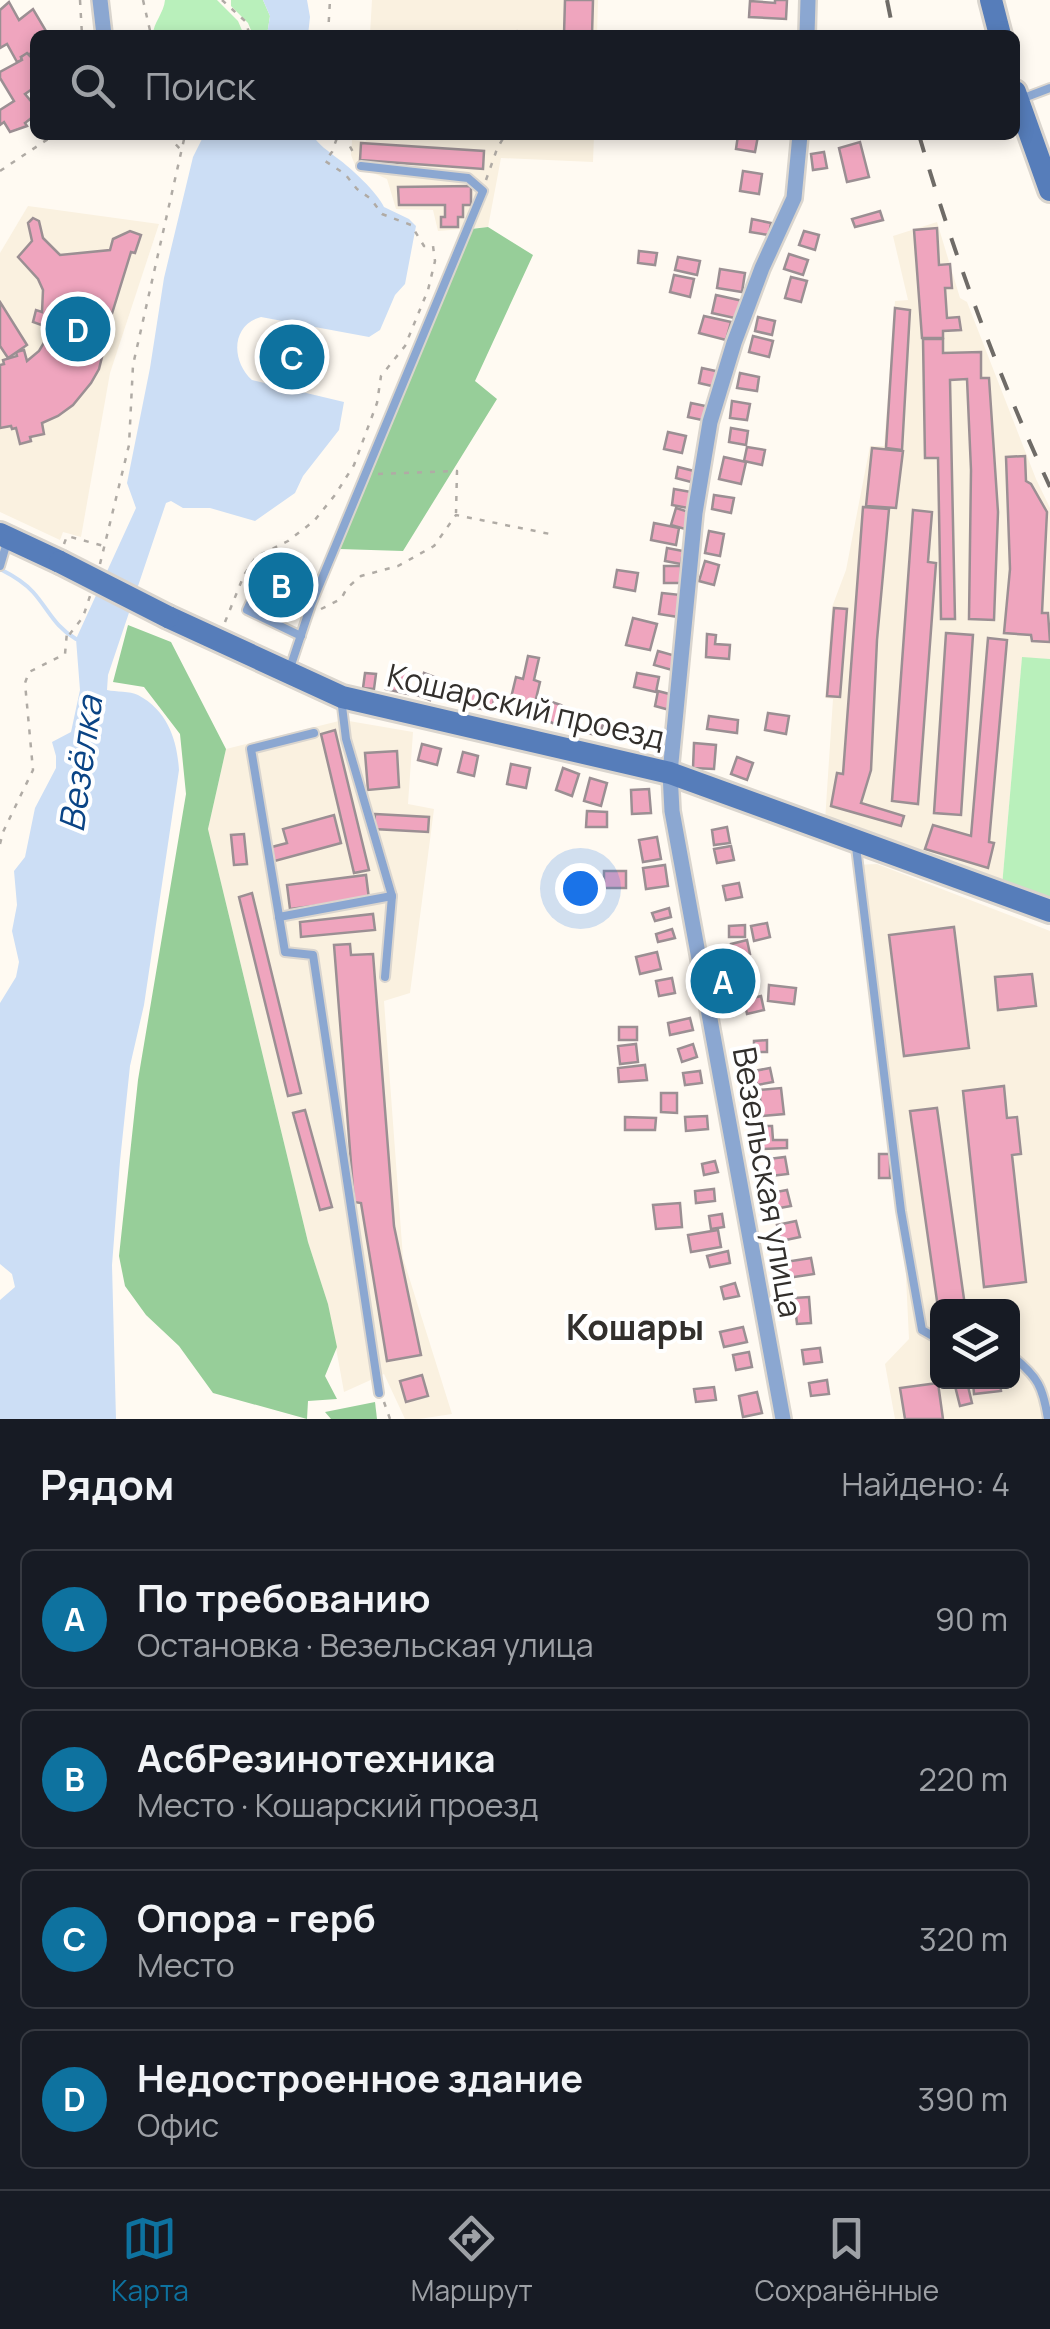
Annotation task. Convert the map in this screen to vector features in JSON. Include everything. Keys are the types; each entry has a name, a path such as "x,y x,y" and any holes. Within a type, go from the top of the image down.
{"street":[{"path":"100,0 103,30"},
{"path":"807,30 808,0"},
{"path":"992,0 999,30"},
{"path":"1020,107 1050,190"},
{"name":"Везельская улица","path":"783,1419 672,812 670,773 695,513 710,422 762,268 794,198 800,140"},
{"name":"Кошарский проезд","path":"4,542 61,554 168,617 342,697 670,773 1050,911"}],"lane":[{"path":"1020,95 1050,88"},
{"path":"288,672 311,605 483,191 468,178 361,166"},
{"path":"0,566 4,542"},
{"path":"269,563 246,610 300,636"},
{"path":"342,697 346,739 392,896 386,976"},
{"path":"314,733 251,748 285,952 312,955 380,1393"},
{"path":"856,841 901,1211 922,1330 930,1335"},
{"path":"279,917 392,896"},
{"path":"1020,1362 1044,1390 1048,1419"}],"path":[{"path":"80,0 82,30"},
{"path":"144,0 149,30"},
{"path":"222,0 245,21 248,30"},
{"path":"228,0 229,7"},
{"path":"328,30 331,0"},
{"path":"519,26 519,30"},
{"path":"0,171 46,140"},
{"path":"172,140 182,151"},
{"path":"98,570 129,445 132,364 184,140"},
{"path":"336,140 324,161 345,174 382,214 411,225 424,246 442,247 457,254"},
{"path":"347,140 361,166"},
{"path":"483,191 502,140"},
{"path":"225,624 244,575 256,557 288,541 314,520 354,464 377,403 381,376 404,346 428,290 435,261 433,246"},
{"path":"311,605 320,609 341,599 360,576 416,558 434,546 456,515 457,470 365,474"},
{"path":"456,515 554,535"},
{"path":"61,554 67,536 105,546"},
{"path":"0,844 33,770 25,683 29,672 66,654 67,632 83,618 93,586"},
{"path":"380,1393 390,1419"}],"shaded area":[{"path":"372,0 598,0 597,30 370,30"},
{"path":"352,140 594,140 593,162 501,158 488,227 438,231 433,210 396,209 387,179 355,165"},
{"path":"28,206 159,224 110,373 81,537 63,532 60,540 0,512 0,253"},
{"path":"937,222 960,298 967,302 1050,508 1050,659 1022,658 1002,886 825,821 833,699 825,698 832,607 846,570 870,446 884,446 895,301 908,300 893,236"},
{"path":"343,720 413,732 408,804 434,809 410,993 384,1001 403,1258 452,1414 419,1419 405,1419 384,1374 344,1392 328,1304 308,1242 208,829 226,749"},
{"path":"877,864 1050,931 1050,1419 895,1419 885,1364 909,1339 900,1153 855,865"}],"green space":[{"path":"165,0 217,0 242,30 154,30"},
{"path":"231,0 263,0 270,16 268,30 251,30 231,6"},
{"path":"488,227 533,255 475,381 497,399 403,551 339,549 471,229"},
{"path":"128,625 171,642 226,749 208,829 337,1347 325,1376 337,1399 308,1401 307,1419 213,1393 179,1346 146,1315 125,1286 119,1256 138,1080 186,794 180,734 144,687 113,682"},
{"path":"1022,657 1050,659 1050,904 1002,886"},
{"path":"375,1402 377,1419 331,1419 325,1412"}],"water":[{"path":"263,0 307,0 309,30 268,30 270,16"},
{"name":"Везёлка","path":"202,140 316,140 363,181 384,207 416,226 405,284 395,295 380,330 369,337 261,317 251,321 239,335 240,363 252,380 344,402 339,430 303,476 295,493 255,521 210,508 183,508 171,501 166,503 108,675 107,690 135,694 157,709 173,737 179,770 144,1005 130,1066 120,1161 112,1265 116,1419 0,1419 0,1300 15,1287 12,1274 0,1264 0,1003 16,977 19,962 12,931 17,905 14,871 25,857 35,808 56,768 52,742 71,732 80,690 76,639 136,508 127,483 164,278 193,157"}],"building":[{"path":"565,0 593,0 592,30 564,30"},
{"path":"787,0 786,19 749,17 750,1"},
{"path":"9,2 19,20 33,9 45,30 30,30 30,54 17,62 7,44 0,48 0,10"},
{"path":"27,53 30,56 30,90 25,94 30,100 30,119 25,123 27,126 10,132 4,122 0,125 0,110 14,101 0,72 22,60"},
{"path":"737,140 757,140 755,152 736,149"},
{"path":"860,142 869,177 847,182 839,148"},
{"path":"361,143 484,151 483,169 360,160"},
{"path":"824,152 827,168 813,170 811,154"},
{"path":"743,171 762,174 759,194 740,191"},
{"path":"471,186 471,205 463,205 458,227 441,227 445,205 399,205 398,187"},
{"path":"880,211 883,220 855,227 852,219"},
{"path":"33,218 39,221 43,238 60,255 110,250 113,239 130,231 141,235 135,253 131,252 106,333 100,331 97,343 105,345 91,383 73,405 42,423 44,434 20,444 16,428 0,428 0,365 24,350 27,361 39,351 50,328 33,322 36,310 42,312 43,290 18,257 32,241 28,223"},
{"path":"752,219 771,223 769,235 750,232"},
{"path":"937,228 939,265 950,264 952,288 945,288 947,318 959,317 961,330 943,331 943,338 922,338 914,230"},
{"path":"804,231 819,235 815,250 799,245"},
{"path":"639,251 657,253 655,265 638,263"},
{"path":"789,254 808,260 803,275 784,269"},
{"path":"678,257 700,261 697,275 675,270"},
{"path":"720,269 745,273 742,292 717,288"},
{"path":"674,275 694,279 690,297 670,292"},
{"path":"791,277 807,281 801,302 785,298"},
{"path":"716,295 743,301 739,319 712,313"},
{"path":"0,302 27,345 8,358 0,346"},
{"path":"895,308 910,310 902,450 886,448"},
{"path":"704,316 731,322 726,340 699,333"},
{"path":"758,317 775,321 772,335 755,331"},
{"path":"753,336 773,341 769,357 749,352"},
{"path":"923,339 943,339 943,353 981,352 981,378 989,378 998,512 994,620 969,619 971,470 967,379 950,380 955,619 941,619 938,458 925,458"},
{"path":"702,368 720,372 716,387 699,383"},
{"path":"740,373 759,377 757,391 737,388"},
{"path":"732,401 750,404 747,420 730,418"},
{"path":"691,403 710,407 707,421 688,417"},
{"path":"731,428 748,431 746,445 729,442"},
{"path":"668,432 686,436 682,453 664,449"},
{"path":"747,447 765,450 762,465 744,461"},
{"path":"872,448 903,451 896,508 866,506"},
{"path":"1025,456 1026,481 1047,512 1042,613 1048,613 1050,642 1032,641 1031,635 1004,633 1010,569 1006,457"},
{"path":"724,457 746,462 741,484 719,479"},
{"path":"678,467 694,471 691,482 676,478"},
{"path":"674,489 691,492 688,508 672,505"},
{"path":"714,495 734,498 731,513 712,509"},
{"path":"863,507 889,509 871,770 861,803 904,816 901,826 831,806 837,773 843,774"},
{"path":"676,508 689,512 685,529 671,525"},
{"path":"913,510 932,512 928,562 936,563 918,804 892,801"},
{"path":"654,523 679,528 676,545 651,540"},
{"path":"709,531 724,534 720,556 705,553"},
{"path":"667,548 683,551 681,564 665,561"},
{"path":"705,561 719,565 714,585 699,581"},
{"path":"282,562 298,569 278,612 267,607 265,600"},
{"path":"664,566 681,566 681,583 664,583"},
{"path":"617,570 638,573 635,591 614,587"},
{"path":"662,593 681,595 678,617 659,614"},
{"path":"834,608 847,609 840,697 827,696"},
{"path":"633,618 657,624 650,650 626,645"},
{"path":"946,633 973,635 961,815 934,813"},
{"path":"707,634 716,635 715,644 730,645 729,659 706,657"},
{"path":"988,638 1007,640 989,842 994,843 988,868 925,849 933,825 971,836"},
{"path":"658,651 676,656 672,670 654,665"},
{"path":"528,656 539,658 534,680 540,682 534,707 510,702 516,677 523,679"},
{"path":"391,668 412,673 408,694 386,689"},
{"path":"365,673 376,674 374,689 363,688"},
{"path":"424,673 437,678 430,700 417,695"},
{"path":"637,673 659,677 656,692 634,687"},
{"path":"470,689 495,694 492,711 467,706"},
{"path":"658,691 677,696 673,711 655,706"},
{"path":"549,701 561,705 555,724 543,719"},
{"path":"768,713 789,716 786,734 765,730"},
{"path":"709,716 738,720 737,733 707,729"},
{"path":"592,718 604,722 599,736 588,733"},
{"path":"335,730 369,870 354,873 321,734"},
{"path":"643,730 658,730 657,747 643,747"},
{"path":"694,743 716,745 714,769 693,768"},
{"path":"422,744 441,749 437,765 418,760"},
{"path":"397,751 399,787 368,790 365,753"},
{"path":"463,752 478,756 474,776 458,772"},
{"path":"737,757 753,763 747,780 731,774"},
{"path":"511,764 530,768 526,788 507,784"},
{"path":"563,768 579,774 572,796 556,790"},
{"path":"590,778 607,783 601,806 584,801"},
{"path":"649,789 651,813 632,814 631,790"},
{"path":"587,811 607,812 607,827 586,827"},
{"path":"375,814 429,817 428,832 374,829"},
{"path":"334,815 341,843 271,862 268,848 287,843 283,829"},
{"path":"727,827 730,843 714,845 712,830"},
{"path":"244,834 247,864 234,865 231,835"},
{"path":"657,837 661,859 643,862 639,840"},
{"path":"731,846 734,860 717,863 714,849"},
{"path":"665,865 668,886 646,889 643,868"},
{"path":"604,871 626,871 626,888 604,888"},
{"path":"366,875 369,899 290,909 287,885"},
{"path":"739,883 742,897 726,900 723,886"},
{"path":"252,893 301,1093 288,1096 239,897"},
{"path":"669,908 671,917 655,921 652,913"},
{"path":"373,914 375,930 301,937 300,922"},
{"path":"767,923 770,937 754,941 751,926"},
{"path":"745,925 745,937 729,937 729,926"},
{"path":"954,927 969,1048 904,1056 889,935"},
{"path":"672,929 675,938 658,942 656,934"},
{"path":"747,940 750,954 733,958 731,944"},
{"path":"350,944 351,955 373,954 394,1226 421,1355 387,1361 361,1203 354,1202 334,945"},
{"path":"657,952 661,969 640,974 636,957"},
{"path":"754,968 756,983 738,986 736,970"},
{"path":"1032,974 1036,1006 998,1010 995,977"},
{"path":"672,978 675,993 659,996 656,981"},
{"path":"769,985 796,988 794,1004 768,1001"},
{"path":"761,996 764,1010 747,1014 744,1000"},
{"path":"690,1018 693,1030 670,1035 668,1023"},
{"path":"619,1027 637,1027 637,1040 619,1040"},
{"path":"767,1040 767,1052 754,1052 754,1041"},
{"path":"636,1044 638,1062 620,1064 618,1046"},
{"path":"693,1044 697,1057 682,1062 678,1049"},
{"path":"645,1065 647,1080 619,1082 618,1068"},
{"path":"770,1068 773,1082 757,1085 754,1071"},
{"path":"700,1071 702,1083 685,1085 683,1073"},
{"path":"1004,1086 1007,1118 1017,1117 1021,1154 1012,1155 1026,1282 984,1287 963,1091"},
{"path":"781,1088 784,1114 762,1116 759,1090"},
{"path":"661,1093 677,1093 677,1113 661,1112"},
{"path":"937,1108 964,1299 937,1299 910,1111"},
{"path":"305,1110 332,1207 320,1210 293,1113"},
{"path":"707,1116 708,1129 686,1131 685,1117"},
{"path":"625,1117 656,1118 655,1130 625,1130"},
{"path":"762,1126 772,1126 773,1140 787,1140 787,1148 763,1149"},
{"path":"879,1154 890,1154 890,1178 879,1178"},
{"path":"785,1157 788,1174 770,1176 768,1159"},
{"path":"715,1161 718,1172 704,1175 702,1164"},
{"path":"714,1189 715,1201 696,1203 695,1191"},
{"path":"787,1190 791,1206 774,1209 771,1193"},
{"path":"680,1203 682,1227 656,1229 653,1205"},
{"path":"722,1214 724,1227 711,1229 709,1216"},
{"path":"796,1221 800,1237 781,1241 777,1225"},
{"path":"718,1230 721,1247 691,1252 688,1235"},
{"path":"728,1251 730,1263 710,1267 707,1256"},
{"path":"811,1258 814,1274 787,1278 785,1262"},
{"path":"735,1283 739,1296 724,1299 721,1287"},
{"path":"809,1297 811,1323 797,1324 794,1298"},
{"path":"743,1327 747,1342 724,1347 720,1332"},
{"path":"820,1348 822,1362 804,1364 802,1350"},
{"path":"749,1352 752,1367 736,1370 733,1355"},
{"path":"422,1375 428,1396 406,1402 400,1381"},
{"path":"827,1380 829,1394 811,1396 809,1383"},
{"path":"930,1384 930,1389 939,1389 943,1419 905,1419 900,1388"},
{"path":"714,1387 716,1400 696,1402 694,1389"},
{"path":"956,1389 969,1389 972,1403 960,1406"},
{"path":"974,1389 1001,1389 1001,1391 974,1394"},
{"path":"757,1392 762,1413 743,1417 739,1396"}],"waterway":[{"path":"0,569 29,588 57,623 76,639"}],"railway":[{"path":"887,0 893,30"},
{"path":"921,140 978,313 1050,487"}],"place":[{"name":"Недостроенное здание","path":"78,329"},
{"name":"Опора - герб","path":"292,357"},
{"name":"АсбРезинотехника","path":"281,585"},
{"name":"По требованию","path":"723,981"}],"district":[{"name":"Кошары","path":"635,1327"}]}
